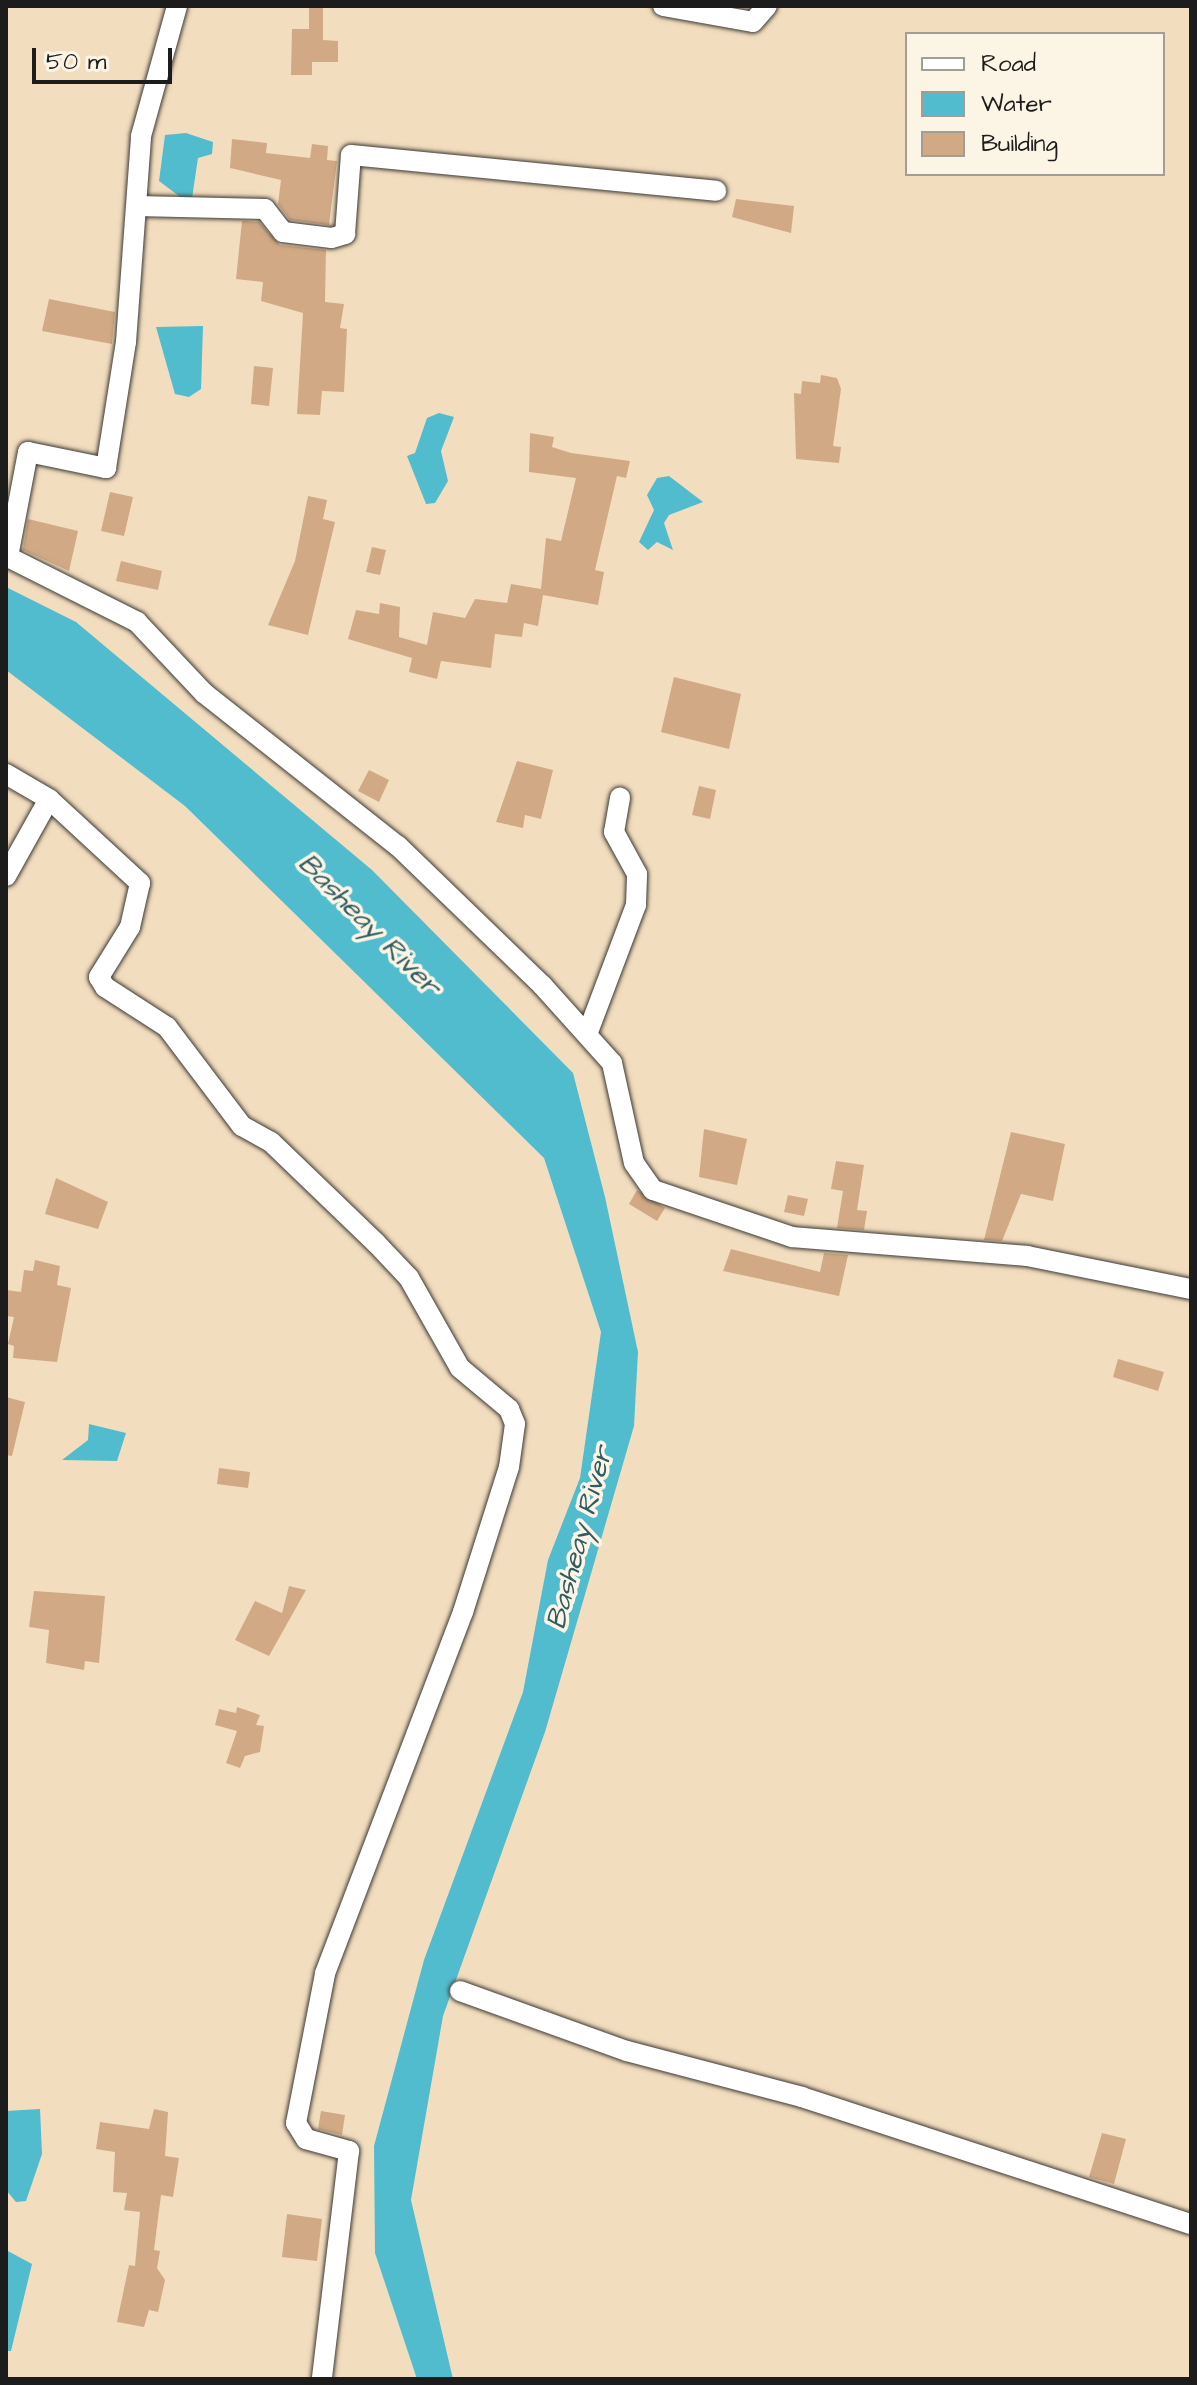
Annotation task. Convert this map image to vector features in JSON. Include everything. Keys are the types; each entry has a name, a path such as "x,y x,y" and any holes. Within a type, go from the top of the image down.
{"street":[{"path":"177,6 141,136 137,206 106,468 28,452 7,556 137,622 204,693 398,846 588,1032 612,1063 634,1163 653,1190 792,1237 1027,1256 1191,1289"},
{"path":"663,6 753,22 767,6"},
{"path":"137,206 265,209 283,232 332,238 345,234 351,155 716,191"},
{"path":"6,774 49,799 140,883 130,927 99,977 105,987 167,1027 242,1126 271,1142 387,1255 460,1368 509,1409 515,1424 509,1467 463,1612 325,1974 296,2123 306,2139 349,2151 322,2379"},
{"path":"588,1032 636,905 637,874 614,832 620,798"},
{"path":"6,876 49,799"},
{"path":"460,1991 627,2051 802,2097 1191,2224"}],"water":[{"path":"186,133 213,142 212,154 198,158 191,205 159,181 165,135"},
{"path":"203,326 201,389 189,397 175,394 156,327"},
{"path":"439,413 454,417 441,451 448,481 435,503 426,504 407,456 415,453 427,418"},
{"path":"669,476 703,502 669,515 664,523 673,550 657,542 648,550 639,542 654,510 647,495 657,478"},
{"name":"Basheay River","path":"6,587 76,622 372,870 573,1073 605,1197 638,1352 634,1426 545,1732 443,2016 411,2200 453,2379 417,2379 375,2253 374,2146 424,1960 523,1692 548,1560 580,1478 601,1332 544,1158 185,806 6,670"},
{"path":"89,1424 126,1433 117,1461 62,1460 88,1440"},
{"path":"40,2109 42,2154 26,2201 16,2202 6,2190 6,2111"},
{"path":"6,2250 32,2264 11,2351 6,2351"}],"building":[{"path":"309,6 323,6 323,40 338,41 338,62 312,62 312,75 291,75 292,29 309,29"},
{"path":"232,139 267,143 266,153 310,158 312,144 328,146 327,160 337,161 329,225 290,220 278,204 281,180 230,168"},
{"path":"736,199 794,206 791,233 732,217"},
{"path":"242,221 259,222 280,245 326,250 325,302 344,304 340,328 347,329 344,392 322,391 320,415 297,414 303,313 261,301 263,282 236,279"},
{"path":"49,299 115,312 112,344 42,331"},
{"path":"254,366 273,368 269,406 251,404"},
{"path":"821,375 837,378 841,389 833,446 841,447 839,463 796,459 794,393 801,394 802,381 820,383"},
{"path":"530,433 554,437 552,447 571,453 630,461 626,478 617,476 595,570 604,572 598,605 543,595 538,626 524,623 522,637 495,634 491,668 441,661 437,679 409,672 412,658 348,639 356,610 379,614 380,603 400,607 399,637 427,645 433,612 465,618 475,599 507,603 511,584 541,589 546,538 561,541 576,478 529,472"},
{"path":"110,492 133,497 124,536 101,531"},
{"path":"308,496 327,500 323,519 335,522 308,635 268,625 295,561"},
{"path":"28,519 78,531 69,571 23,550"},
{"path":"372,547 386,550 380,575 366,572"},
{"path":"121,561 162,571 158,590 116,581"},
{"path":"674,677 741,694 729,749 661,732"},
{"path":"517,761 553,770 541,819 525,815 523,828 496,822"},
{"path":"369,770 389,780 379,802 358,791"},
{"path":"699,786 716,790 710,819 692,815"},
{"path":"704,1129 747,1139 737,1185 699,1177"},
{"path":"1011,1132 1065,1144 1053,1201 1021,1194 1002,1241 984,1240"},
{"path":"836,1161 864,1165 857,1210 867,1211 864,1230 837,1228 843,1191 831,1189"},
{"path":"56,1178 108,1202 98,1229 45,1214"},
{"path":"637,1190 665,1208 657,1221 629,1204"},
{"path":"788,1195 808,1199 804,1216 784,1212"},
{"path":"731,1249 820,1272 824,1253 848,1255 839,1296 723,1271"},
{"path":"35,1260 60,1266 57,1285 71,1288 57,1362 13,1358 14,1346 8,1344 14,1317 6,1316 6,1290 21,1292 24,1270 33,1271"},
{"path":"1118,1359 1164,1372 1158,1391 1113,1377"},
{"path":"6,1397 25,1402 12,1456 6,1455"},
{"path":"219,1468 250,1472 248,1488 217,1484"},
{"path":"289,1586 306,1590 269,1656 235,1640 255,1601 282,1613"},
{"path":"34,1591 105,1596 99,1663 85,1661 84,1670 46,1663 49,1630 29,1627"},
{"path":"237,1707 260,1715 256,1725 264,1726 260,1752 245,1756 240,1768 226,1763 237,1731 215,1725 219,1709 236,1713"},
{"path":"154,2109 168,2112 165,2156 179,2158 173,2197 161,2195 154,2250 160,2251 157,2268 165,2280 158,2312 149,2310 144,2327 117,2322 129,2265 135,2266 140,2212 124,2210 127,2193 113,2192 115,2152 96,2149 100,2122 149,2129"},
{"path":"321,2111 345,2115 342,2135 318,2129"},
{"path":"1102,2133 1126,2139 1114,2184 1089,2177"},
{"path":"287,2214 322,2219 317,2261 282,2257"}]}
